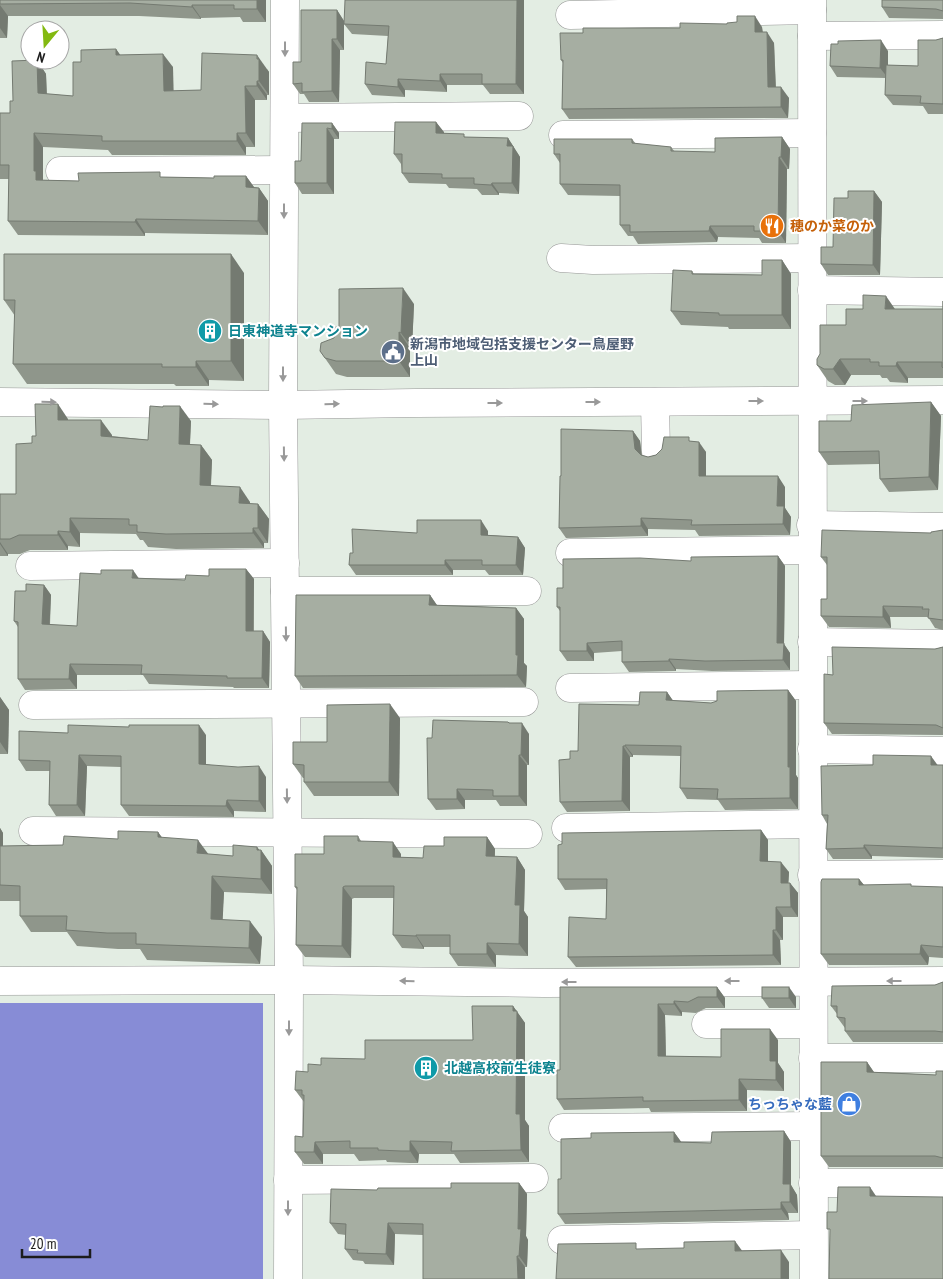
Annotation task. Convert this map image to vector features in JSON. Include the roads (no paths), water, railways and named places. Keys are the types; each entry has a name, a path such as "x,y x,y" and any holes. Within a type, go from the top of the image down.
{"street":[{"path":"285,0 283,405 290,980 288,1279"},
{"path":"570,15 812,16 943,35"},
{"path":"812,16 812,981 814,1279"},
{"path":"285,118 519,116"},
{"path":"564,136 812,133"},
{"path":"60,171 284,170"},
{"path":"561,258 812,258"},
{"path":"812,290 943,292"},
{"path":"0,402 283,405 415,402 943,400"},
{"path":"655,402 656,452"},
{"path":"570,553 812,538 943,527"},
{"path":"30,566 285,563"},
{"path":"285,591 527,591"},
{"path":"812,642 943,644"},
{"path":"570,688 812,685"},
{"path":"33,706 524,702"},
{"path":"812,749 943,751"},
{"path":"566,828 812,824"},
{"path":"33,831 528,834"},
{"path":"812,875 943,874"},
{"path":"0,981 943,981"},
{"path":"706,1024 813,1024"},
{"path":"813,1058 943,1058"},
{"path":"563,1128 813,1126"},
{"path":"288,1180 534,1178"},
{"path":"813,1183 943,1183"},
{"path":"562,1240 814,1235"}],"place":[{"name":"穂のか菜のか","path":"772,226"},
{"name":"日東神道寺マンション","path":"210,331"},
{"name":"新潟市地域包括支援センター鳥屋野 上山","path":"393,352"},
{"name":"北越高校前生徒寮","path":"426,1068"},
{"name":"ちっちゃな藍","path":"849,1104"}]}
